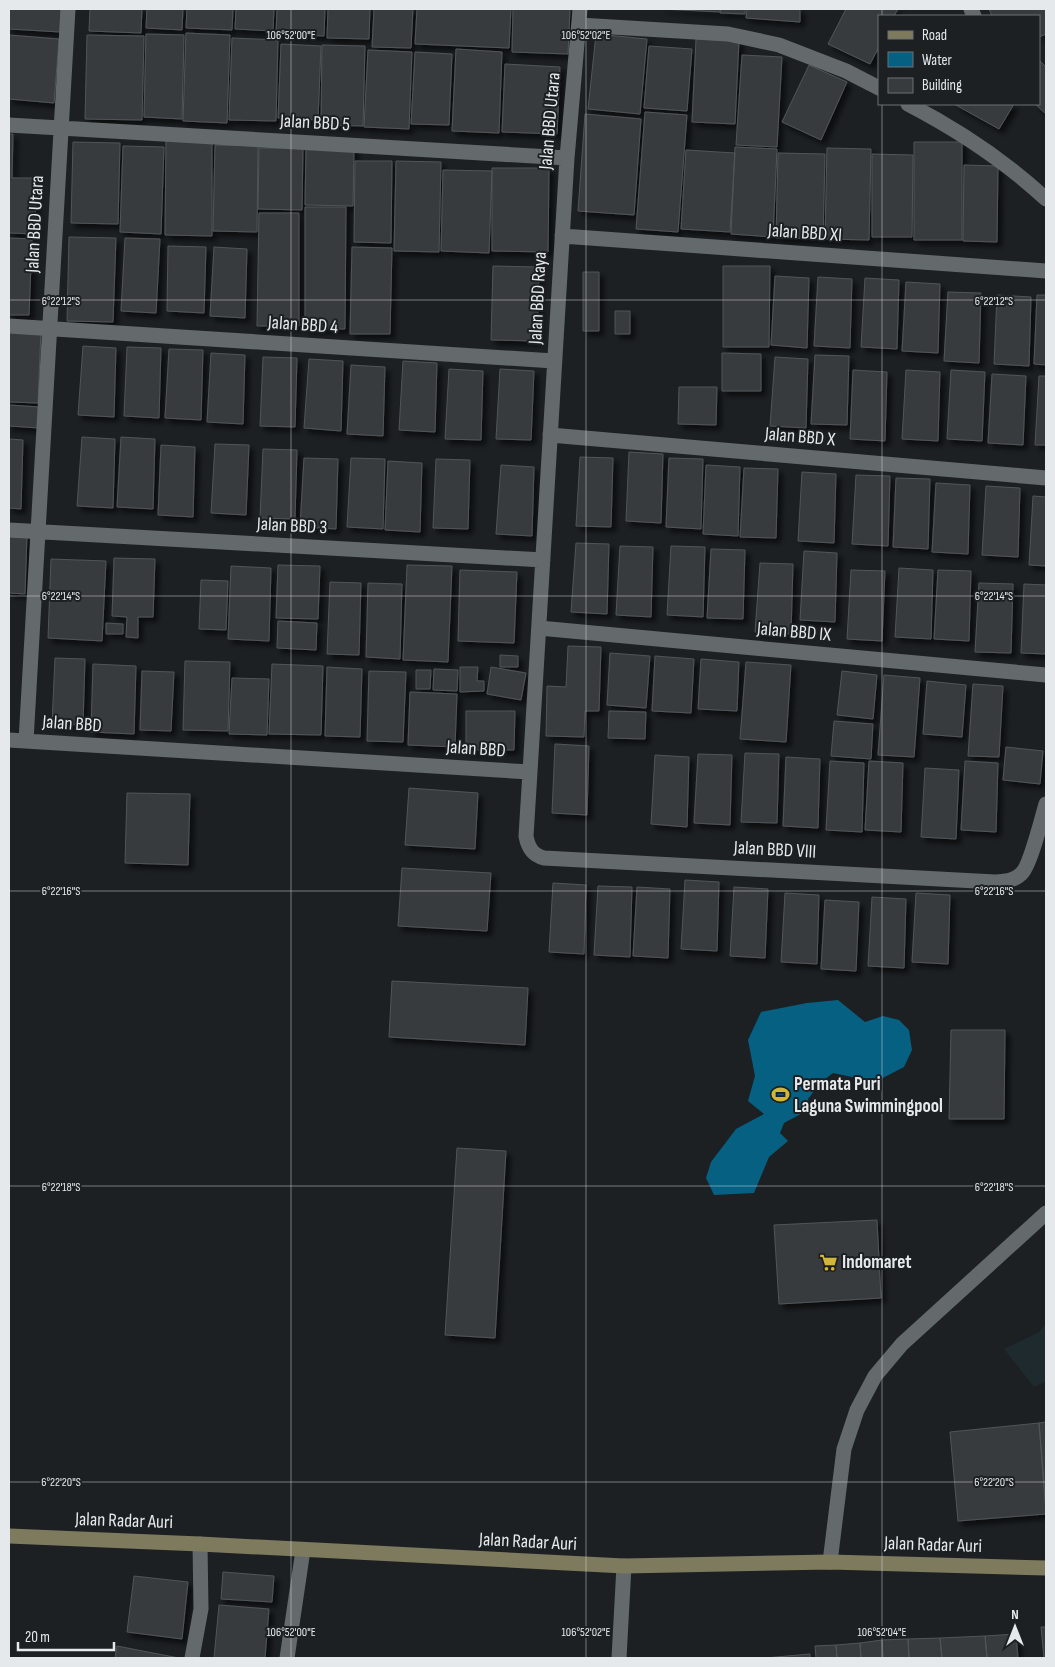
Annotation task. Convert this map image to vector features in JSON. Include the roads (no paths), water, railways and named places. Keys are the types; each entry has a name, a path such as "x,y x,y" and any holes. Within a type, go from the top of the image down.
{"main road":[{"name":"Jalan Radar Auri","path":"9,1536 624,1566 830,1562 1046,1568"}],"street":[{"name":"Jalan BBD Utara","path":"26,741 68,9"},
{"name":"Jalan BBD Utara","path":"562,236 580,9"},
{"path":"579,25 728,34 779,45 846,71 878,87"},
{"path":"910,105 935,118 1005,163 1046,199"},
{"name":"Jalan BBD 5","path":"9,125 567,158"},
{"name":"Jalan BBD XI","path":"562,236 1046,271"},
{"name":"Jalan BBD Raya","path":"554,362 562,236"},
{"name":"Jalan BBD 4","path":"9,326 554,362"},
{"name":"Jalan BBD","path":"9,740 530,772 554,362"},
{"name":"Jalan BBD X","path":"550,435 1046,478"},
{"name":"Jalan BBD 3","path":"9,530 543,560"},
{"name":"Jalan BBD IX","path":"539,628 1046,675"},
{"name":"Jalan BBD VIII","path":"530,772 527,844 536,856 544,858 1003,881 1011,880 1023,873 1046,804"},
{"path":"830,1562 844,1449 857,1410 875,1376 902,1344 1046,1212"},
{"path":"192,1658 201,1609 200,1544"},
{"path":"287,1658 303,1550"},
{"path":"619,1658 624,1566"}],"water":[{"name":"Permata Puri Laguna Swimmingpool","path":"838,1000 865,1022 883,1016 899,1020 909,1030 912,1050 904,1067 875,1082 833,1073 820,1083 808,1099 810,1109 784,1123 780,1133 788,1141 769,1157 754,1193 714,1195 706,1178 711,1162 736,1129 764,1114 748,1101 755,1076 748,1040 761,1012 807,1003"}],"place":[{"name":"Permata Puri Laguna Swimmingpool","path":"780,1095"},
{"name":"Indomaret","path":"828,1262"}]}
